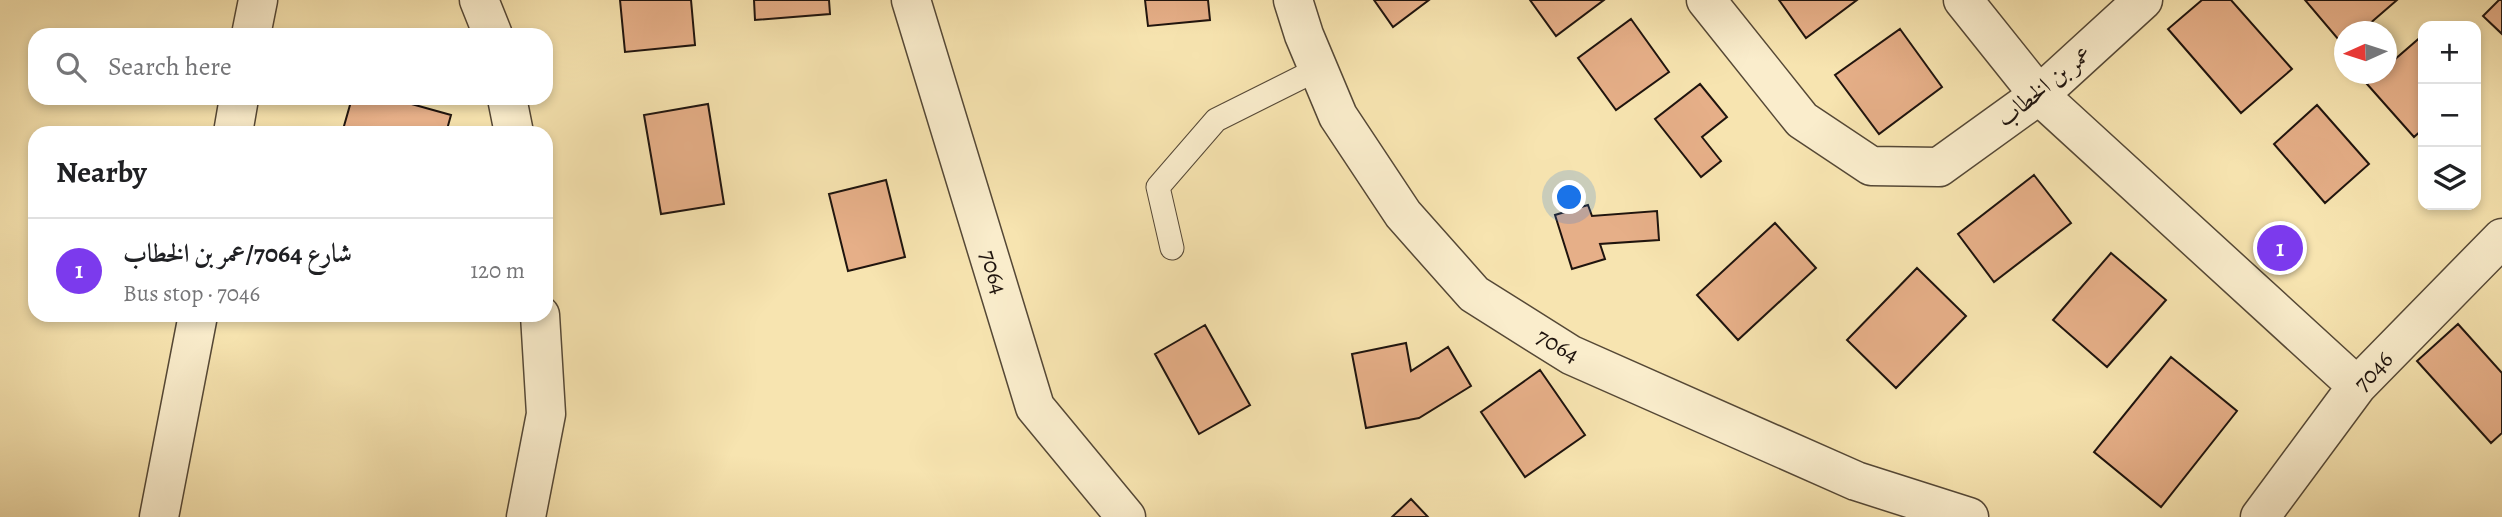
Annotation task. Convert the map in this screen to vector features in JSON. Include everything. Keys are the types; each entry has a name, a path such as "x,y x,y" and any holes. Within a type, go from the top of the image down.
{"street":[{"path":"252,28 258,0"},
{"path":"479,0 490,28"},
{"name":"7064","path":"911,0 1035,407 1126,517"},
{"name":"7064","path":"1293,0 1338,116 1403,214 1474,294 1571,355 1856,481 1969,517"},
{"name":"عمر بن الخطاب","path":"1706,0 1802,120 1871,166 1939,167 2039,95 2143,0"},
{"path":"1963,0 2039,95 2357,386"},
{"path":"234,126 238,105"},
{"path":"508,105 513,126"},
{"name":"7046","path":"2260,517 2357,386 2502,238"},
{"path":"159,517 197,322"},
{"path":"526,517 546,414 540,322"}],"lane":[{"path":"1172,248 1158,187 1216,120 1318,69"}],"building":[{"path":"620,0 691,0 695,45 625,52"},
{"path":"754,0 829,0 830,14 755,20"},
{"path":"1145,0 1208,0 1210,20 1148,26"},
{"path":"1374,0 1429,0 1393,27"},
{"path":"1530,0 1604,0 1556,36"},
{"path":"1779,0 1857,0 1806,38"},
{"path":"2202,0 2231,0 2292,69 2241,113 2168,29"},
{"path":"2305,0 2397,0 2373,21 2334,21 2334,34"},
{"path":"2502,0 2502,34 2483,16"},
{"path":"1631,19 1669,72 1616,110 1578,58"},
{"path":"1900,29 1942,87 1879,134 1835,75"},
{"path":"2418,39 2418,133 2414,137 2367,84 2397,84 2397,57"},
{"path":"1700,84 1727,117 1702,137 1721,161 1701,177 1655,119"},
{"path":"708,104 724,204 661,214 644,115"},
{"path":"350,105 415,105 451,115 448,126 344,126"},
{"path":"2317,105 2369,164 2325,203 2274,144"},
{"path":"2034,175 2071,223 1994,282 1958,234"},
{"path":"886,180 905,257 848,271 829,194"},
{"path":"1588,205 1592,216 1657,211 1659,240 1600,244 1605,259 1572,269 1555,215"},
{"path":"1775,223 1816,268 1738,340 1697,295"},
{"path":"2111,253 2166,300 2107,367 2053,320"},
{"path":"1917,268 1966,316 1896,388 1847,340"},
{"path":"2458,324 2502,373 2502,433 2491,443 2417,361"},
{"path":"1205,325 1250,405 1199,434 1155,354"},
{"path":"1406,343 1411,371 1448,347 1471,386 1419,418 1366,428 1352,354"},
{"path":"2171,357 2237,411 2161,507 2094,452"},
{"path":"1540,370 1585,435 1525,477 1481,412"},
{"path":"1411,499 1428,517 1392,517"}],"place":[{"name":"شارع 7064/عمر بن الخطاب","path":"2280,248"}]}
